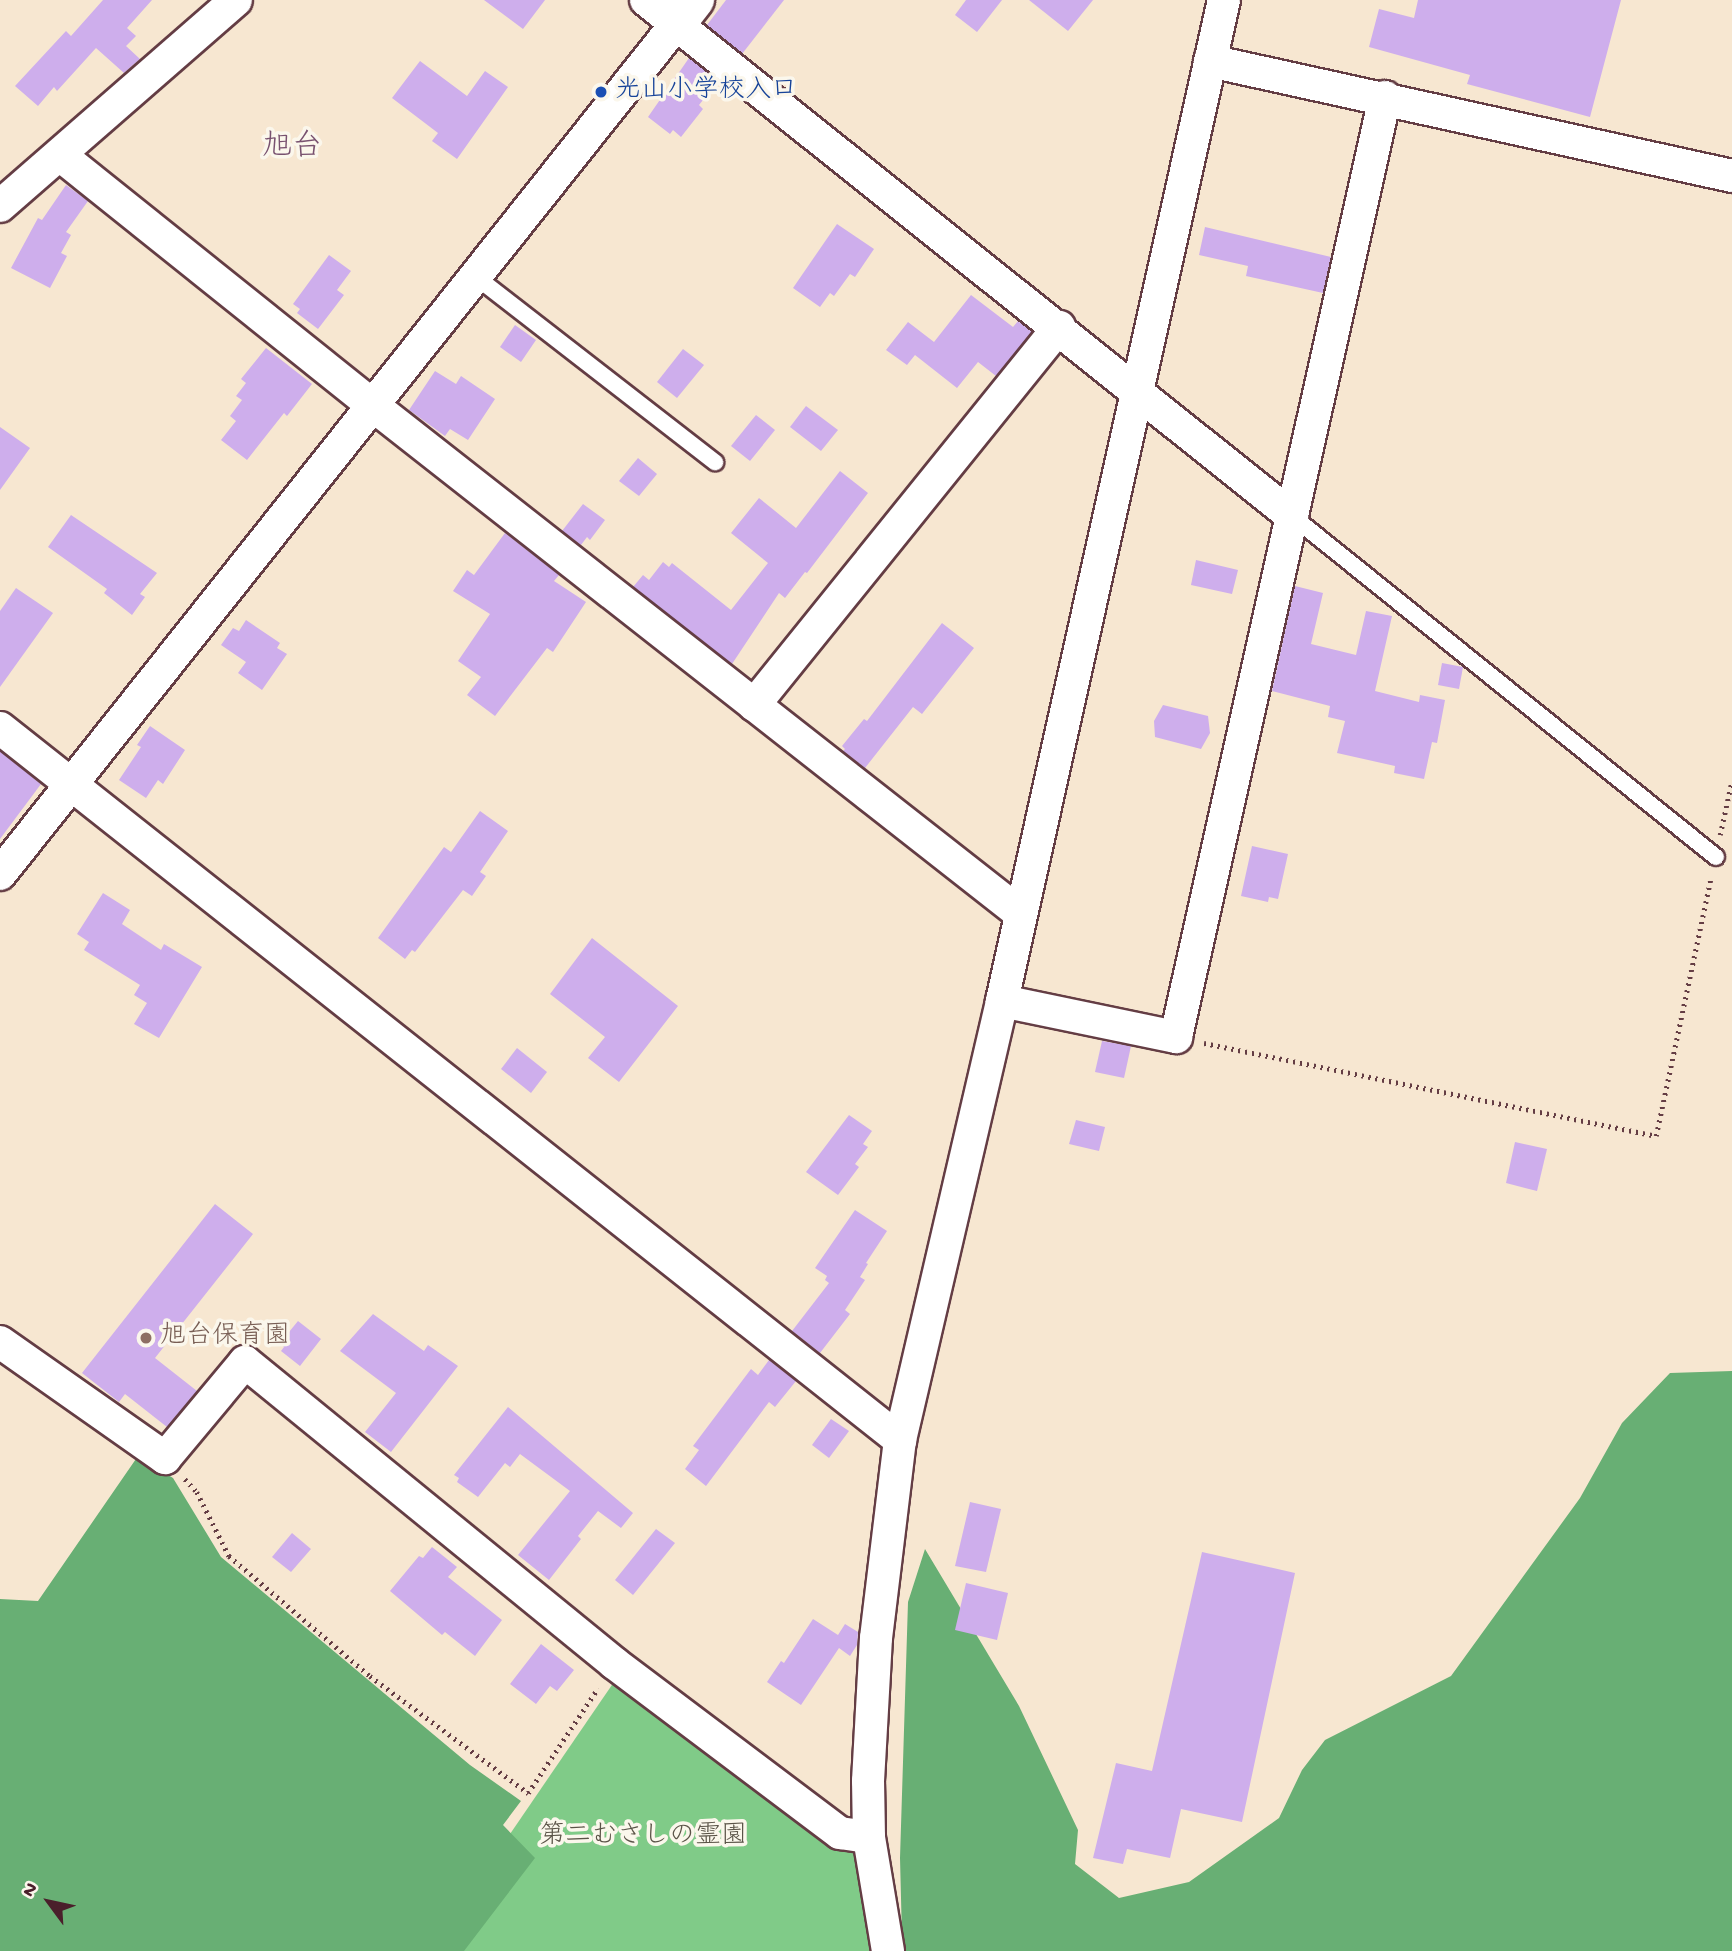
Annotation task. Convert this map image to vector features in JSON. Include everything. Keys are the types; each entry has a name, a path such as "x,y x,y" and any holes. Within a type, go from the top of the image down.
{"street":[{"path":"0,206 236,0"},
{"path":"646,0 686,12 1136,393 1292,516"},
{"path":"888,1951 869,1837 868,1781 876,1638 900,1440 1002,1001 1224,0"},
{"path":"0,874 371,404 686,12"},
{"path":"1210,61 1385,97 1732,176"},
{"path":"1002,1001 1175,1037 1385,97"},
{"path":"60,155 371,404 1021,914"},
{"path":"754,705 1059,327"},
{"path":"0,728 900,1440"},
{"path":"0,1342 165,1458 245,1362 614,1663 840,1833 869,1837"}],"lane":[{"path":"475,276 715,462"},
{"path":"1292,516 1716,857"}],"path":[{"path":"1175,1037 1656,1136 1732,780"},
{"path":"165,1458 197,1492 229,1556 370,1676 528,1793 614,1663"}],"green space":[{"path":"1732,1371 1732,1951 906,1951 902,1938 900,1858 908,1602 925,1549 1019,1706 1078,1830 1075,1864 1119,1898 1189,1882 1279,1818 1302,1770 1325,1740 1451,1676 1580,1498 1622,1423 1670,1373"},
{"path":"138,1456 173,1478 221,1557 470,1765 521,1801 503,1825 535,1858 464,1951 0,1951 0,1599 38,1601"},
{"name":"第二むさしの霊園","path":"616,1679 858,1855 871,1951 430,1951"}],"building":[{"path":"103,0 152,0 127,28 136,36 126,46 140,59 124,73 96,48 57,91 54,87 38,106 15,86 66,31 71,36"},
{"path":"484,0 545,0 523,29"},
{"path":"726,0 784,0 742,54 707,25"},
{"path":"966,0 1002,0 977,32 955,15"},
{"path":"1029,0 1093,0 1068,31"},
{"path":"1418,0 1621,0 1590,117 1467,84 1470,75 1369,47 1379,9 1414,18"},
{"path":"689,58 718,81 699,105 703,109 681,137 673,130 670,134 648,117"},
{"path":"420,61 467,96 485,71 508,87 457,159 432,141 438,133 392,98"},
{"path":"66,185 88,201 66,232 71,235 61,253 67,256 50,288 11,268 38,218 42,220"},
{"path":"837,224 874,249 855,277 850,274 834,296 830,293 820,307 793,288"},
{"path":"1205,227 1331,257 1323,293 1246,276 1248,266 1199,255"},
{"path":"329,255 351,271 337,290 344,295 318,329 297,313 300,309 293,304"},
{"path":"971,295 1013,327 1018,321 1032,332 996,376 978,362 957,388 915,355 907,365 886,350 908,322 934,342"},
{"path":"515,325 536,340 521,362 500,347"},
{"path":"266,348 312,384 287,416 284,413 247,460 221,440 236,421 230,416 242,400 236,396 246,383 241,379"},
{"path":"683,349 704,365 677,398 657,382"},
{"path":"435,371 456,384 461,376 495,399 468,440 450,429 445,436 409,410"},
{"path":"806,406 838,430 821,451 790,427"},
{"path":"756,415 775,430 750,461 731,446"},
{"path":"0,427 30,448 0,490"},
{"path":"638,458 657,474 639,496 619,481"},
{"path":"840,471 868,493 785,598 779,593 732,664 633,587 643,575 649,580 663,562 669,567 672,563 731,610 768,563 731,533 759,498 796,528"},
{"path":"583,504 605,520 590,540 587,537 581,545 562,531"},
{"path":"71,515 157,573 140,594 145,597 132,615 104,593 107,589 48,547"},
{"path":"505,533 559,575 554,581 586,602 553,652 547,648 495,716 467,695 481,677 458,661 490,614 453,591 467,570 474,575"},
{"path":"1196,560 1238,570 1232,594 1191,585"},
{"path":"1295,586 1323,593 1311,644 1356,655 1366,611 1392,616 1375,691 1419,702 1420,695 1445,700 1437,743 1432,742 1424,779 1394,773 1395,766 1337,753 1345,721 1328,717 1330,706 1272,691"},
{"path":"16,588 53,613 0,687 0,611"},
{"path":"246,620 280,643 277,648 287,654 262,690 238,673 246,662 221,645 233,628 239,631"},
{"path":"942,623 974,648 922,714 913,707 865,768 843,751 845,749 842,746 864,719 867,721"},
{"path":"1442,663 1463,667 1459,689 1438,685"},
{"path":"1163,705 1208,716 1210,733 1201,749 1155,737 1154,721"},
{"path":"150,726 185,750 163,784 158,780 146,798 119,780 141,747 137,745"},
{"path":"0,751 41,784 0,839"},
{"path":"480,811 508,831 480,872 486,876 472,896 463,890 415,952 412,950 405,959 378,938 444,847 451,852"},
{"path":"1252,846 1288,854 1278,899 1269,897 1268,902 1241,896"},
{"path":"103,893 130,910 122,924 161,950 164,944 202,967 159,1038 134,1024 147,1003 134,995 140,985 84,950 89,942 77,934"},
{"path":"592,938 678,1006 619,1082 588,1058 605,1037 550,994"},
{"path":"1102,1041 1131,1046 1124,1078 1095,1072"},
{"path":"517,1048 547,1072 531,1093 501,1069"},
{"path":"849,1115 872,1131 863,1144 868,1147 855,1164 859,1167 838,1195 806,1172"},
{"path":"1076,1120 1105,1127 1099,1151 1069,1144"},
{"path":"1515,1142 1547,1149 1537,1191 1506,1183"},
{"path":"215,1204 253,1234 155,1358 197,1391 167,1427 125,1394 119,1402 82,1373"},
{"path":"855,1210 887,1231 866,1263 868,1264 860,1277 865,1280 845,1310 850,1314 820,1353 792,1331 829,1283 825,1280 827,1276 815,1268"},
{"path":"373,1314 424,1351 428,1345 458,1366 391,1452 365,1432 396,1393 340,1351"},
{"path":"298,1321 321,1339 300,1366 281,1351 284,1347 280,1343"},
{"path":"769,1360 796,1381 775,1407 769,1402 706,1486 685,1469 699,1450 693,1446 751,1369 758,1375"},
{"path":"508,1407 633,1513 621,1528 598,1511 578,1536 581,1539 549,1580 518,1555 570,1491 520,1454 510,1467 505,1463 478,1497 457,1482 459,1478 454,1475"},
{"path":"831,1419 849,1431 829,1458 812,1445"},
{"path":"970,1502 1001,1509 986,1572 955,1566"},
{"path":"656,1529 675,1543 633,1595 615,1580"},
{"path":"292,1533 311,1549 291,1572 272,1557"},
{"path":"432,1547 457,1567 448,1577 502,1620 475,1656 445,1632 442,1635 390,1591 419,1556 423,1558"},
{"path":"1202,1552 1295,1573 1242,1822 1181,1809 1170,1858 1127,1849 1123,1864 1093,1858 1116,1763 1152,1771"},
{"path":"966,1583 1008,1593 997,1640 955,1630"},
{"path":"813,1619 838,1635 845,1624 858,1632 857,1645 850,1656 839,1648 801,1705 767,1682 781,1661 784,1663"},
{"path":"541,1644 574,1670 557,1691 550,1686 536,1704 510,1684"}],"place":[{"name":"光山小学校入口","path":"601,92"},
{"name":"旭台保育園","path":"146,1338"}],"district":[{"name":"旭台","path":"292,149"}]}
